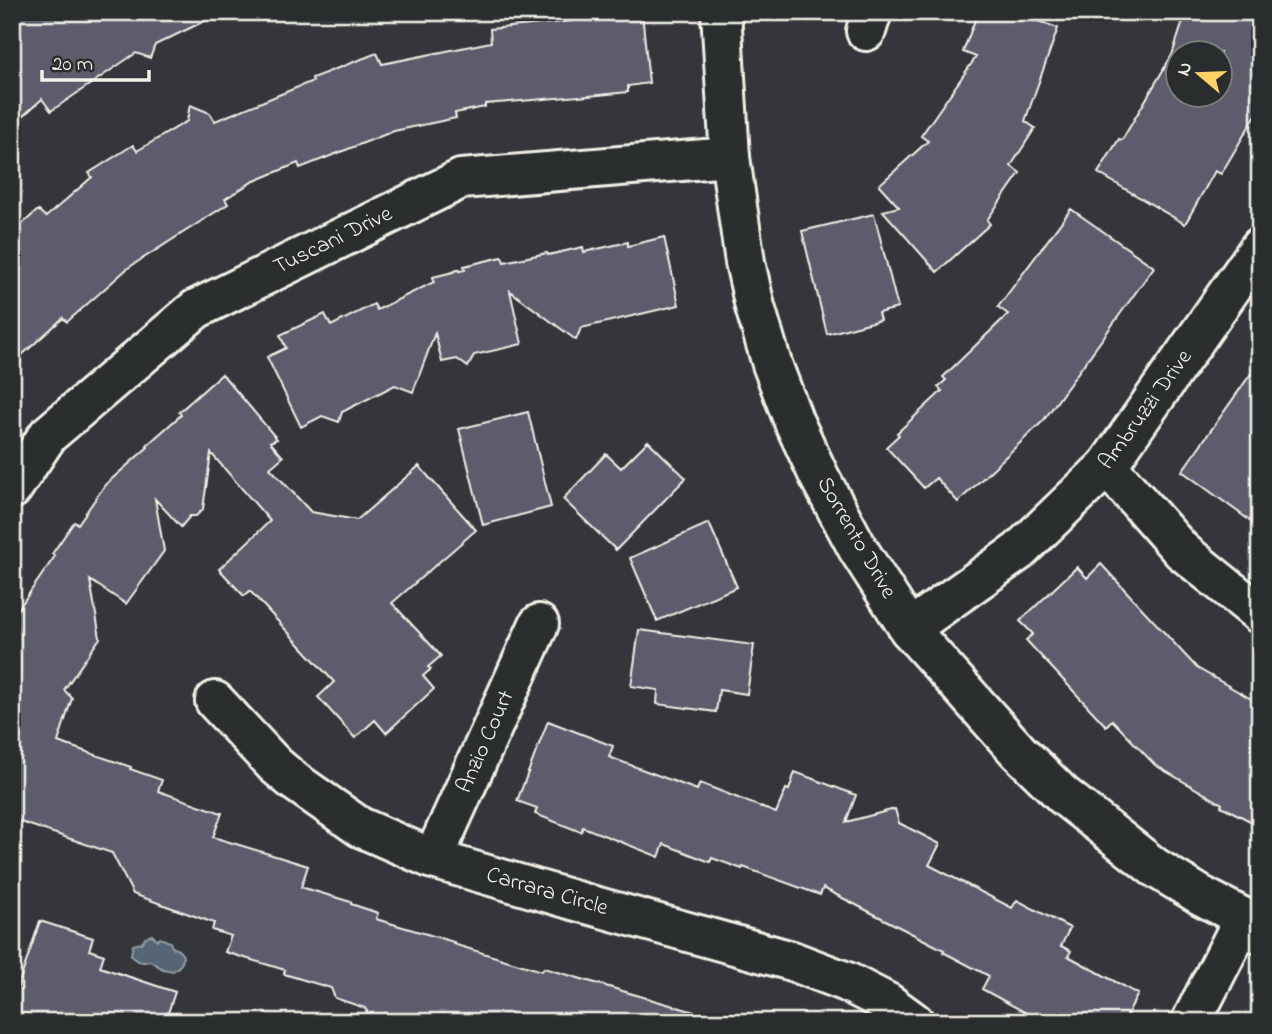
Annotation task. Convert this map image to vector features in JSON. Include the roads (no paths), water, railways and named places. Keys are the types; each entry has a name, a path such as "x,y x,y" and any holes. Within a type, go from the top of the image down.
{"street":[{"name":"Sorrento Drive","path":"721,12 730,157 745,262 755,307 772,364 794,422 858,549 909,629 1018,751 1063,795 1154,867 1254,923"},
{"name":"Tuscani Drive","path":"12,489 48,435 197,309 461,179 730,157"},
{"name":"Ambruzzi Drive","path":"909,629 1018,551 1107,466 1260,247"},
{"path":"1107,466 1182,551 1260,614"},
{"name":"Anzio Court","path":"433,859 539,624"},
{"name":"Carrara Circle","path":"215,701 263,754 293,781 360,827 433,859 792,961 847,982 888,1003 914,1022"},
{"path":"1191,1022 1254,923"}],"water":[{"path":"152,935 157,940 160,938 170,942 182,955 182,961 173,971 163,969 150,961 140,961 131,955 133,945"}]}
